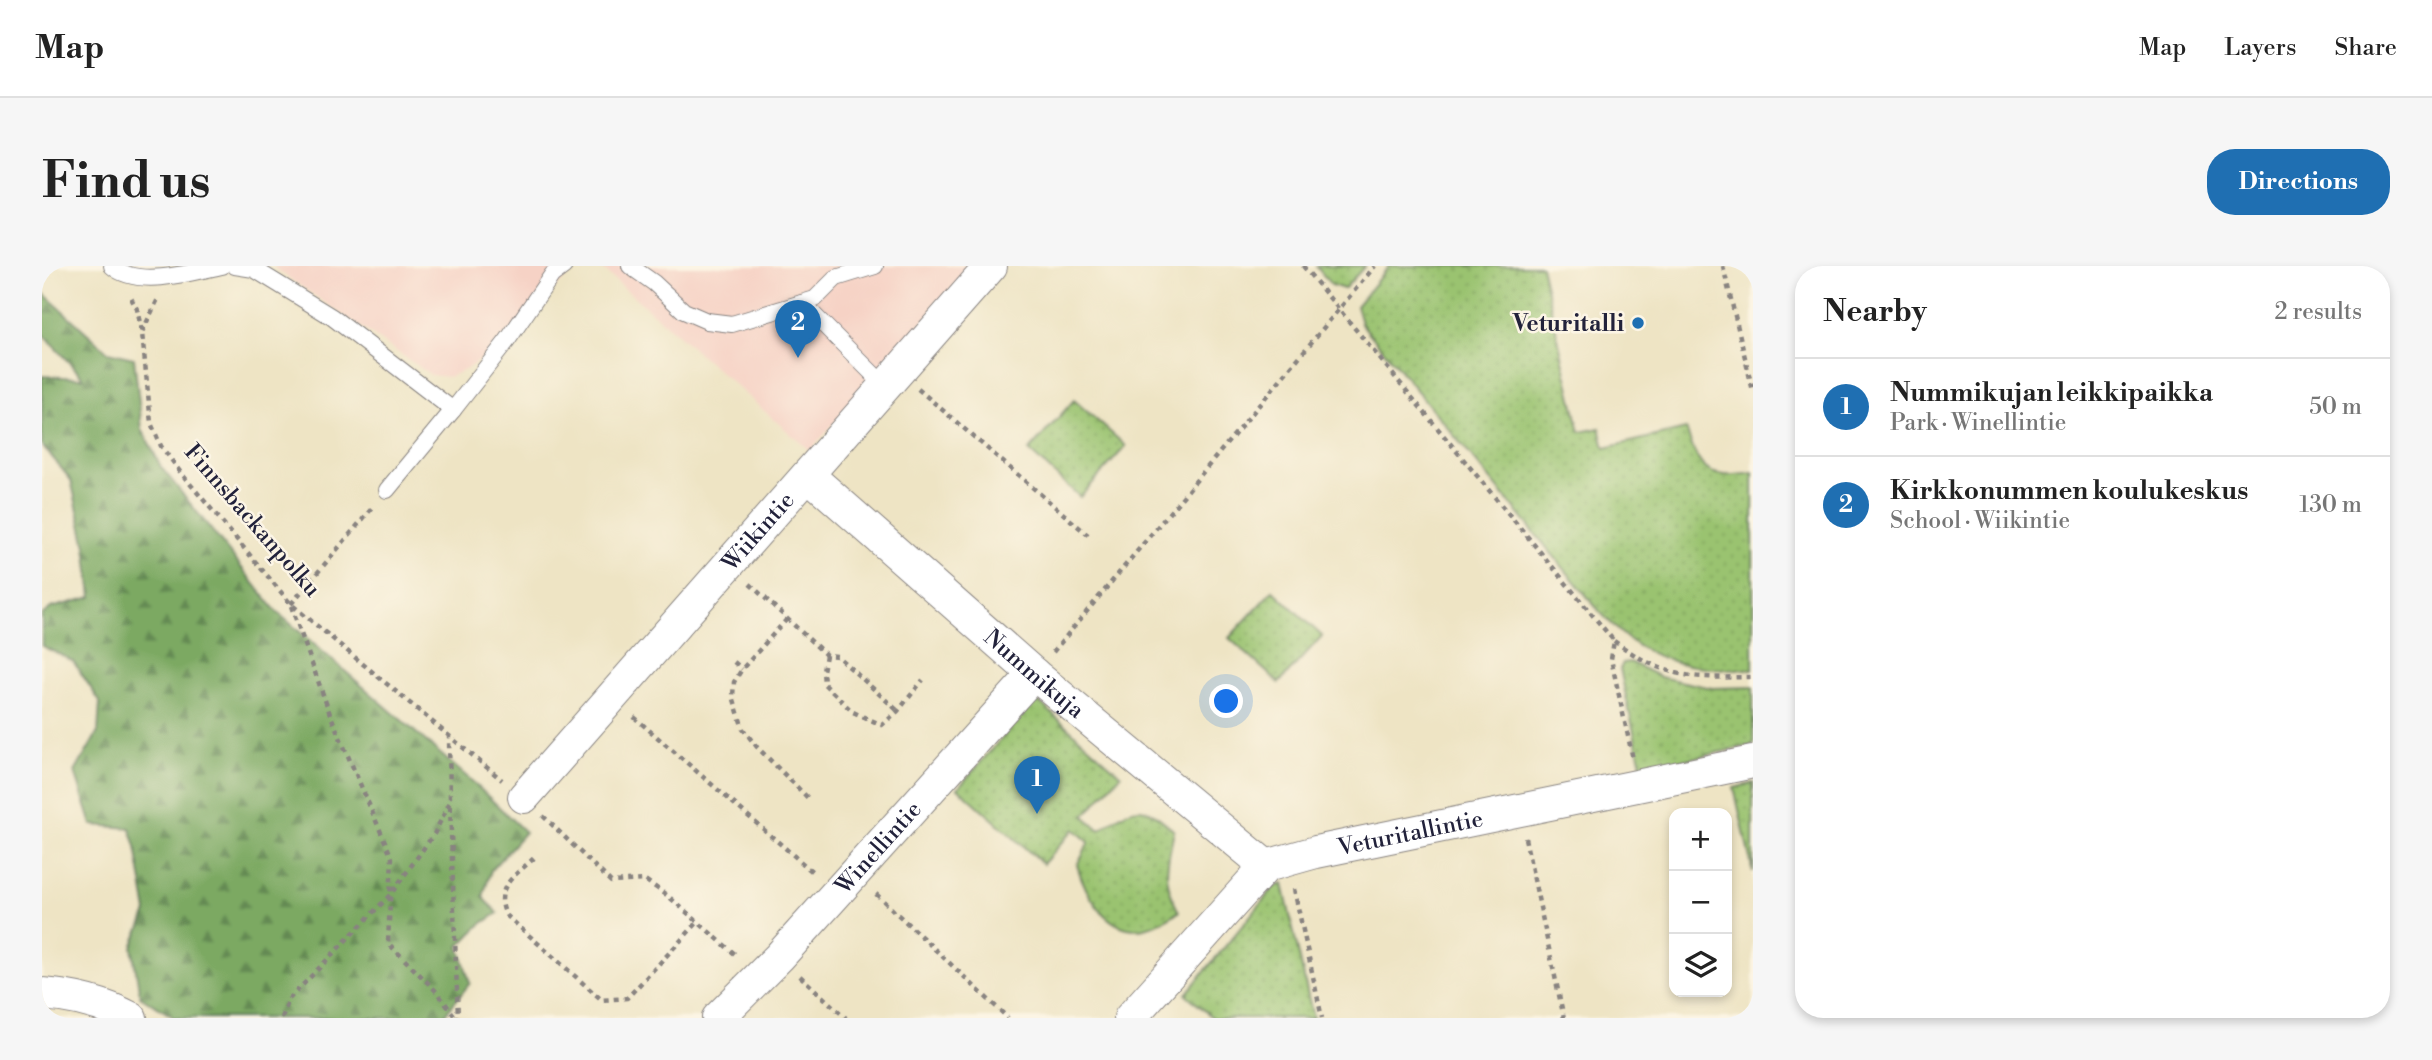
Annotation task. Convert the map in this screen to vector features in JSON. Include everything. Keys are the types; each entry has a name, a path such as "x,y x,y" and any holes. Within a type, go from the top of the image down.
{"street":[{"name":"Wiikintie","path":"524,797 808,475 899,385 991,266"},
{"name":"Nummikuja","path":"808,475 1034,674 1277,864"},
{"name":"Winellintie","path":"718,1018 779,957 1034,674"},
{"name":"Veturitallintie","path":"1277,864 1316,852 1753,762"},
{"path":"1130,1018 1277,864"},
{"path":"42,995 82,1000 110,1008 131,1018"}],"lane":[{"path":"114,268 144,279 222,266"},
{"path":"235,266 254,269 332,317 453,410"},
{"path":"387,490 507,341 552,275 564,266"},
{"path":"630,266 654,283 684,311 707,321 732,324 815,299 836,278 875,266"},
{"path":"802,303 899,385"}],"path":[{"path":"1303,266 1614,641 1667,671 1706,678 1753,677"},
{"path":"1034,674 1375,266"},
{"path":"1723,266 1753,391"},
{"name":"Finnsbackanpolku","path":"114,268 137,309 151,423 161,446 290,603 524,797 611,882 645,880 668,896 736,955"},
{"path":"142,333 156,304 165,276"},
{"path":"899,385 1088,535"},
{"path":"387,490 290,603 330,714 393,858 388,943 437,992 457,1018"},
{"path":"744,579 826,655 837,656 898,711"},
{"path":"787,619 742,669 734,682 733,695 743,729 785,777 810,800"},
{"path":"1614,641 1611,659 1639,785"},
{"path":"826,655 824,684 853,712 882,725 898,711 923,680"},
{"path":"734,662 742,669"},
{"path":"612,698 845,882 1008,1018"},
{"path":"449,735 457,1018"},
{"path":"282,1018 289,999 391,894 434,834 450,802"},
{"path":"1519,810 1564,1018"},
{"path":"534,858 503,889 500,902 506,915 602,1000 627,998 698,922"},
{"path":"1277,864 1322,1018"},
{"path":"779,957 846,1018"}],"shaded area":[{"path":"271,266 578,266 482,358 465,370 448,377 431,375"},
{"path":"599,266 972,266 810,451"}],"green space":[{"path":"1316,266 1365,266 1344,289 1331,285"},
{"path":"1389,266 1541,266 1580,432 1600,428 1605,448 1686,429 1696,455 1707,469 1725,475 1753,473 1753,669 1704,668 1672,661 1628,639 1600,612 1361,323 1356,306"},
{"path":"42,292 108,352 134,358 142,429 161,467 277,612 474,783 525,832 491,870 483,897 498,913 480,925 459,946 470,983 442,1018 175,1018 140,996 132,947 147,912 136,847 130,828 92,825 75,772 98,732 100,702 73,661 42,646 42,615 51,608 92,597 86,546 71,480 42,445 42,376 84,378 42,334"},
{"path":"1074,400 1126,446 1080,497 1029,451"},
{"path":"1273,590 1322,636 1279,683 1229,638"},
{"path":"1630,662 1660,677 1712,688 1753,687 1753,745 1642,769 1620,669 1623,663"},
{"path":"1036,699 1121,775 1084,816 1100,830 1129,811 1145,810 1174,831 1167,872 1173,900 1179,912 1144,928 1126,928 1116,923 1098,908 1085,887 1077,865 1089,842 1074,829 1043,864 958,788"},
{"path":"1753,783 1753,872 1734,788"},
{"path":"1283,884 1313,1018 1213,1018 1186,994 1274,887"}],"place":[{"name":"Veturitalli","path":"1638,323"},
{"name":"Kirkkonummen koulukeskus","path":"798,358"},
{"name":"Nummikujan leikkipaikka","path":"1037,814"}]}
